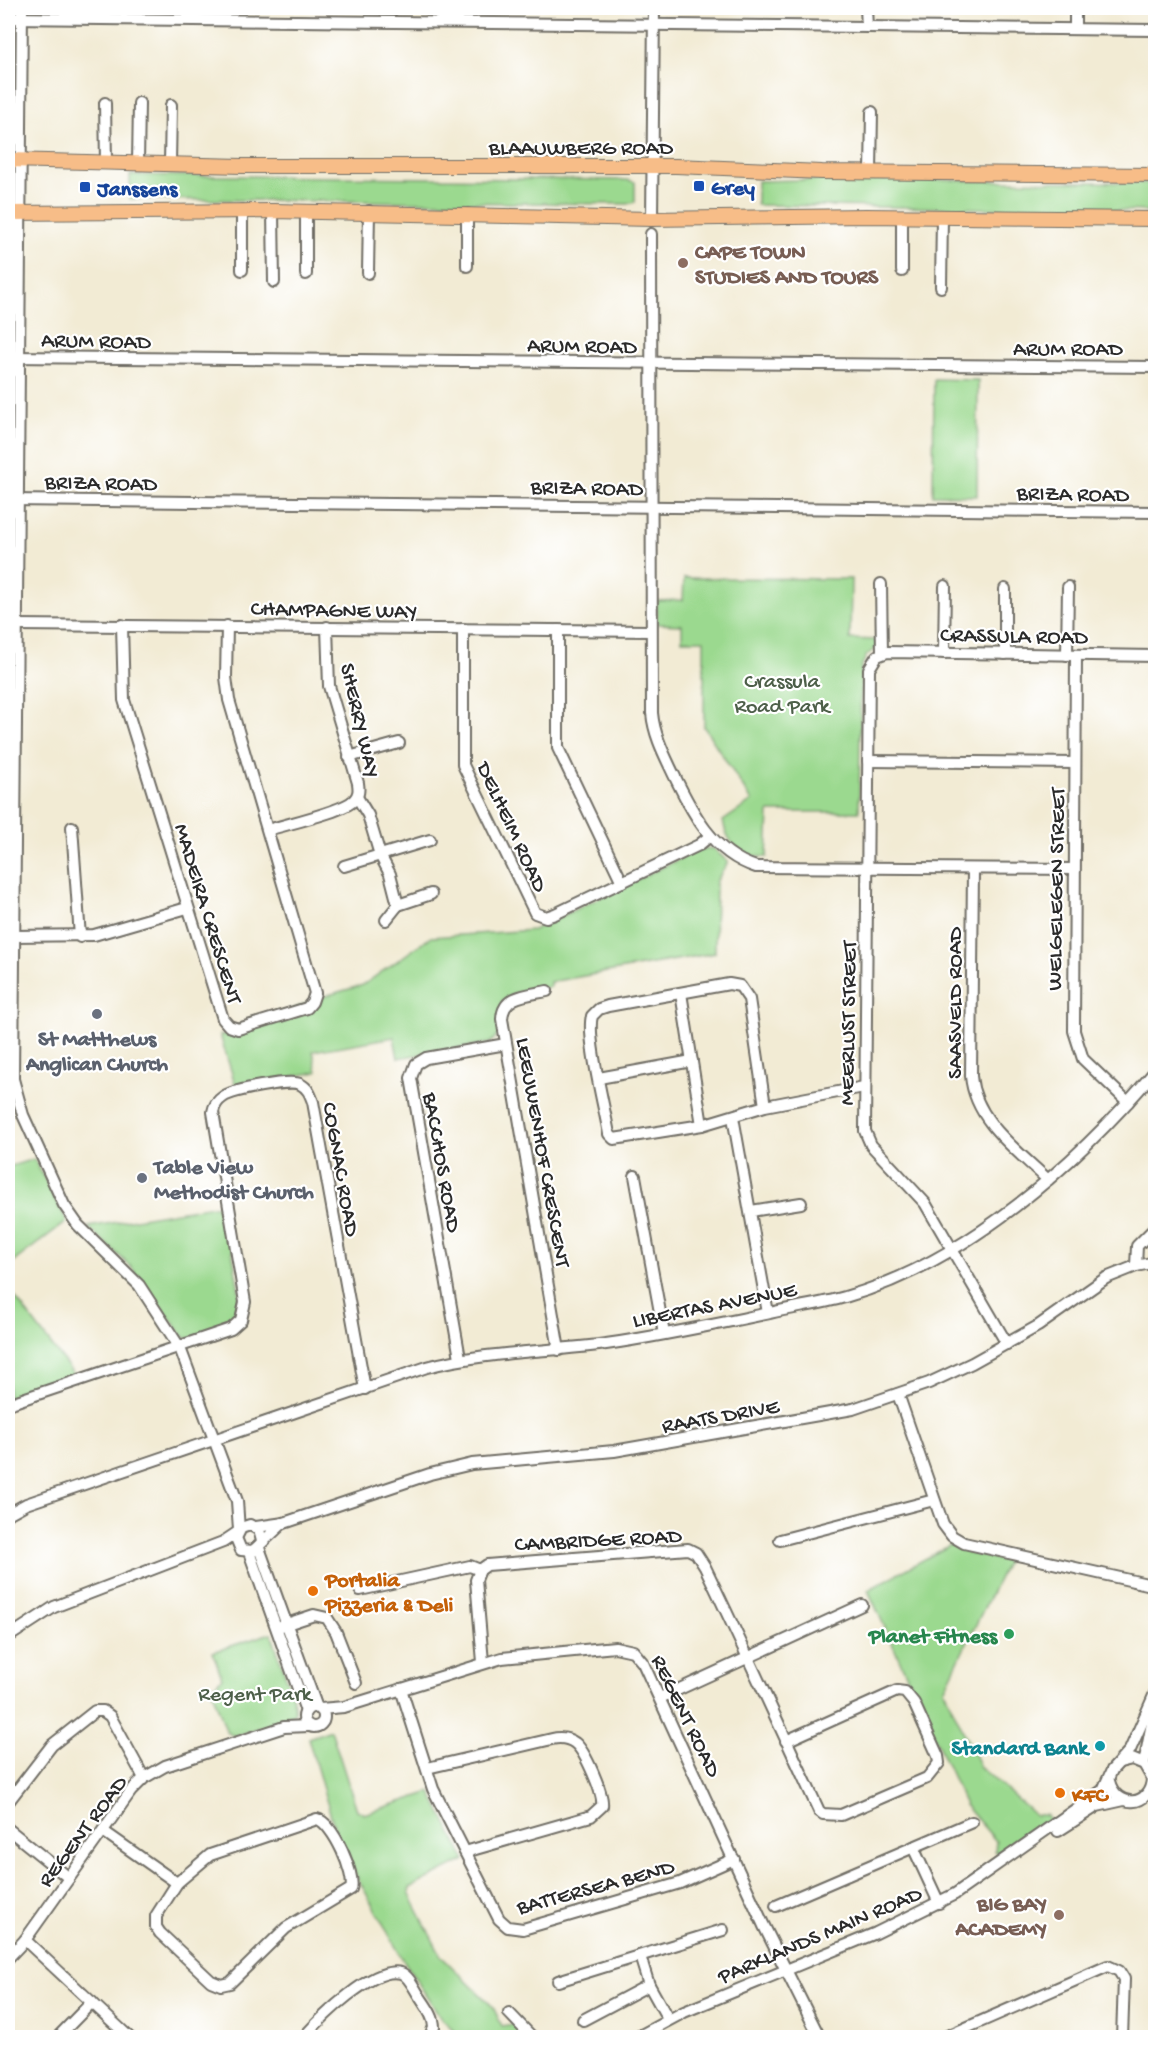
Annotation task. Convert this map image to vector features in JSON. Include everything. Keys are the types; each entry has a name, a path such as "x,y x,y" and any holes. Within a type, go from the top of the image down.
{"main road":[{"name":"BLAAUWBERG ROAD","path":"14,160 457,167 652,166 872,172 1155,175"},
{"path":"13,213 242,210 467,213 651,219 902,217 1155,219"}],"street":[{"path":"234,8 234,20"},
{"path":"442,8 442,22"},
{"path":"651,219 654,8"},
{"path":"866,8 867,27"},
{"path":"1075,8 1075,27"},
{"path":"22,13 13,213 20,357 13,500 17,625 12,667 11,790 14,936 10,977 11,1089 64,1205 82,1228 139,1285 180,1348 237,1501 261,1533 253,1548 275,1628 312,1711 324,1715 323,1722"},
{"path":"8,18 22,13 234,20 1075,27 1155,30"},
{"path":"138,163 139,103"},
{"path":"105,104 105,162"},
{"path":"170,164 171,105"},
{"path":"872,112 872,172"},
{"path":"242,210 242,270"},
{"path":"273,211 274,282"},
{"path":"306,211 306,274"},
{"path":"368,273 369,211"},
{"path":"467,213 467,266"},
{"path":"902,217 902,271"},
{"path":"941,287 942,217"},
{"path":"651,234 649,364 651,631 655,730 692,812 710,836 738,860 756,867 1074,869"},
{"name":"ARUM ROAD","path":"8,357 1155,367"},
{"name":"BRIZA ROAD","path":"13,500 1155,512"},
{"name":"MEERLUST STREET","path":"882,584 878,656 869,669 864,1123 867,1138 925,1203 1007,1344"},
{"path":"944,653 945,586"},
{"name":"WELGELEGEN STREET","path":"1068,587 1075,763 1073,1019 1075,1038 1083,1059 1091,1069 1128,1102"},
{"path":"1005,589 1005,654"},
{"name":"CHAMPAGNE WAY","path":"17,625 651,631"},
{"name":"MADEIRA CRESCENT","path":"122,625 123,694 187,908 223,1019 227,1024 243,1028 310,1006 314,998 314,989 227,689 227,626"},
{"name":"SHERRY WAY","path":"268,830 342,807 359,799 358,783 327,678 327,627"},
{"name":"DELHEIM ROAD","path":"463,629 463,765 530,908 540,916 546,917 699,845 710,836"},
{"path":"558,630 558,748 622,882"},
{"name":"CRASSULA ROAD","path":"878,656 944,653 1155,656"},
{"path":"350,757 399,743"},
{"path":"868,761 1075,763"},
{"path":"359,799 380,855 390,874 398,905"},
{"path":"72,827 80,937"},
{"path":"344,867 430,840"},
{"name":"SAASVELD ROAD","path":"973,870 971,1076 974,1095 984,1116 1048,1180"},
{"path":"386,920 398,905 431,894"},
{"path":"14,936 80,937 107,933 187,908"},
{"path":"765,1106 746,991 733,984 608,1006 594,1013 591,1026 599,1078 609,1134 614,1139 702,1125 765,1106 864,1087"},
{"name":"LEEUWENHOF CRESCENT","path":"547,991 518,997 504,1007 502,1019 559,1350"},
{"path":"681,993 702,1125"},
{"name":"BACCHOS ROAD","path":"460,1358 411,1078 417,1064 426,1058 506,1044"},
{"path":"599,1078 692,1061"},
{"name":"LIBERTAS AVENUE","path":"8,1514 26,1504 460,1358 559,1350 664,1334 846,1297 951,1251 1048,1180 1128,1102 1155,1070"},
{"name":"COGNAC ROAD","path":"180,1348 231,1329 242,1320 244,1313 245,1302 214,1129 214,1106 223,1096 232,1092 297,1082 309,1090 313,1102 365,1389"},
{"path":"733,1117 768,1313"},
{"path":"635,1176 664,1334"},
{"path":"751,1211 801,1203"},
{"path":"1136,1266 1137,1246 1155,1227"},
{"name":"RAATS DRIVE","path":"238,1531 254,1526 284,1523 457,1467 637,1448 832,1414 898,1394 947,1375 1007,1344 1093,1286 1136,1266 1155,1262"},
{"path":"8,1404 180,1348"},
{"path":"898,1394 934,1500 948,1533 964,1543 1155,1586"},
{"path":"780,1540 934,1500"},
{"path":"237,1501 236,1542 253,1548 287,1624 312,1711 309,1726"},
{"name":"RAATS DRIVE","path":"253,1548 284,1523"},
{"path":"8,1637 54,1606 223,1542 238,1531"},
{"path":"162,1566 226,1548 253,1548"},
{"name":"CAMBRIDGE ROAD","path":"480,1570 495,1563 688,1549 696,1553 705,1567 748,1658"},
{"path":"360,1590 470,1566 480,1570 476,1580 483,1662"},
{"path":"660,1698 862,1605"},
{"path":"275,1628 319,1614 327,1618 336,1632 356,1683"},
{"name":"REGENT ROAD","path":"8,1958 25,1940 102,1831 144,1778 165,1766 284,1727 312,1711 344,1707 483,1662 517,1655 621,1647 633,1651 641,1658 764,1926 820,2037"},
{"path":"748,1658 786,1741 819,1810 826,1816 841,1815 927,1778 939,1764 938,1756 914,1703 905,1692 897,1691 786,1741"},
{"name":"BATTERSEA BEND","path":"401,1689 433,1789 501,1922 512,1929 519,1929 680,1884 734,1859"},
{"path":"1154,1696 1130,1750 1112,1770 1109,1780 1113,1793 1124,1800 1131,1802 1155,1795"},
{"path":"1144,1797 1151,1784 1149,1768 1154,1696"},
{"name":"REGENT ROAD","path":"284,1727 315,1727 344,1707"},
{"path":"8,1802 52,1746 94,1711 103,1711 110,1716 144,1778"},
{"path":"427,1768 552,1738 564,1738 574,1743 581,1751 602,1796 600,1809 591,1816 465,1852"},
{"path":"1120,1762 1132,1760 1149,1768"},
{"name":"PARKLANDS MAIN ROAD","path":"636,2037 668,2019 939,1903 1013,1856 1100,1793 1109,1780"},
{"name":"PARKLANDS MAIN ROAD","path":"1013,1856 1097,1806 1124,1800"},
{"path":"314,1819 321,1820 329,1826 353,1881 348,1892 296,1920 234,1980 221,1985 211,1981 156,1927 157,1913 177,1883 216,1851 314,1819"},
{"path":"776,1905 972,1822"},
{"path":"8,1829 69,1878"},
{"path":"102,1831 177,1883"},
{"path":"913,1847 939,1903"},
{"path":"558,1981 723,1930"},
{"path":"25,1940 130,2037"},
{"path":"640,1956 650,1985 668,2019"},
{"path":"944,2037 1108,1966 1119,1971 1124,1979 1122,2037"},
{"path":"303,2037 344,1996 385,1975 400,1973 408,1979 434,2022 429,2037"},
{"path":"583,2020 650,1985"},
{"path":"57,2037 92,2002"},
{"path":"509,2013 533,2037"}],"green space":[{"path":"130,175 627,180 635,182 635,202 627,204 130,199"},
{"path":"849,179 1155,183 1155,211 757,205 757,181"},
{"path":"934,379 978,380 977,496 933,495"},
{"name":"Crassula Road Park","path":"684,578 851,579 850,639 877,640 877,648 867,655 861,667 859,812 769,812 767,857 751,855 732,843 723,821 752,801 704,727 704,640 682,640 682,625 657,624 657,601 683,600"},
{"path":"713,848 728,862 716,882 715,953 550,982 550,987 514,993 502,1002 500,1033 490,1043 398,1058 394,1037 313,1051 317,1072 236,1087 220,1035 240,1033 318,998 363,985 431,937 533,930 698,850"},
{"path":"34,1159 67,1221 8,1266 8,1167"},
{"path":"224,1204 241,1302 239,1311 229,1323 215,1331 190,1339 184,1337 131,1267 88,1227"},
{"path":"8,1288 75,1376 8,1399"},
{"path":"950,1545 967,1553 1007,1561 944,1690 980,1767 1035,1815 1046,1815 1050,1820 998,1853 995,1851 996,1841 965,1805 868,1590"},
{"name":"Regent Park","path":"271,1633 292,1694 295,1712 286,1719 235,1736 227,1733 211,1688 222,1678 213,1652"},
{"path":"331,1730 357,1810 364,1814 431,1792 465,1860 410,1888 409,1893 441,1956 493,2007 502,2026 513,2024 528,2037 461,2037 441,2018 402,1958 356,1875 335,1830 308,1738"}],"place":[{"name":"Grey","path":"699,186"},
{"name":"Janssens","path":"85,187"},
{"name":"CAPE TOWN STUDIES AND TOURS","path":"683,263"},
{"name":"St Matthews Anglican Church","path":"97,1014"},
{"name":"Table View Methodist Church","path":"142,1178"},
{"name":"Portalia Pizzeria & Deli","path":"313,1591"},
{"name":"Planet Fitness","path":"1009,1634"},
{"name":"Standard Bank","path":"1100,1746"},
{"name":"KFC","path":"1060,1793"},
{"name":"BIG BAY ACADEMY","path":"1059,1915"}]}
